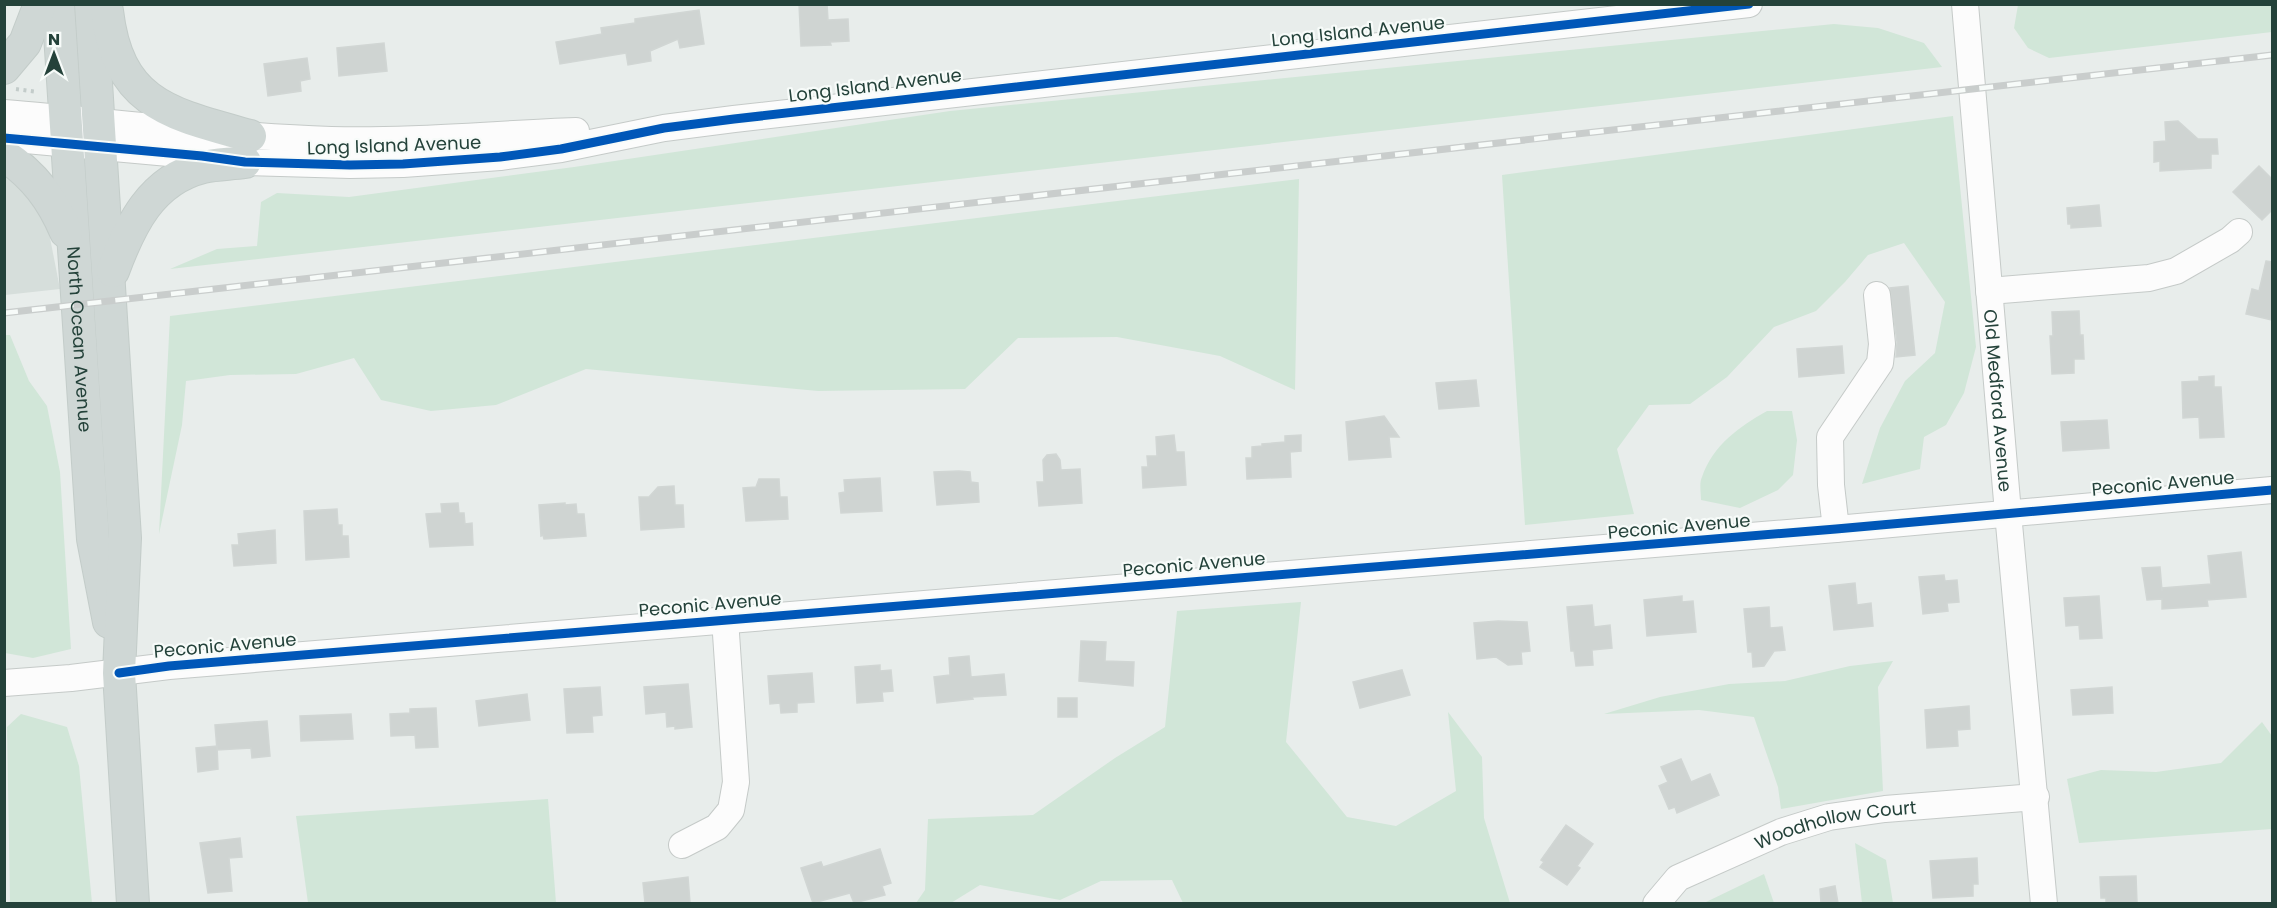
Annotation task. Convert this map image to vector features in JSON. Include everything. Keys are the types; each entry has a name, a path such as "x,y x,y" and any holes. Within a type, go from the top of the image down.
{"main road":[{"path":"10,79 40,4"},
{"name":"North Ocean Avenue","path":"58,4 60,118 73,248 93,539 119,673"},
{"name":"North Ocean Avenue","path":"91,4 125,538 119,673 133,903"},
{"path":"106,4 109,32 114,48 128,77 141,92 155,103 248,149"},
{"path":"109,280 134,220 158,192 187,173 248,149"},
{"path":"4,155 34,178 48,195 73,248"}],"street":[{"name":"Long Island Avenue","path":"4,113 60,118 98,134 202,156 248,149 350,165 450,161 561,149 664,128 1047,82 1749,4"},
{"name":"Old Medford Avenue","path":"1965,4 2044,903"},
{"name":"Long Island Avenue","path":"4,138 60,118"},
{"path":"1989,291 2149,278 2176,271 2230,240 2239,232"},
{"path":"1836,530 1831,485 1830,437 1880,363 1882,344 1877,295"},
{"name":"Peconic Avenue","path":"4,683 119,673 168,666 1836,530 2272,490"},
{"path":"682,845 717,827 731,810 735,782 725,619"},
{"name":"Woodhollow Court","path":"1656,903 1678,878 1781,832 1829,817 1885,808 2036,797"}],"path":[{"path":"10,79 60,118"}],"shaded area":[{"path":"4,151 34,156 60,289 5,295"}],"green space":[{"path":"2018,5 2272,5 2272,32 2049,58 2028,48 2014,28"},
{"path":"1834,24 1878,28 1924,43 1942,67 170,269 217,249 257,246 261,202 277,193 349,197 574,167 950,111"},
{"path":"1953,116 1976,347 1964,393 1946,425 1924,437 1920,469 1862,484 1880,428 1905,381 1935,353 1945,302 1904,243 1868,255 1816,311 1774,327 1727,377 1690,404 1649,405 1617,449 1634,514 1525,525 1502,175"},
{"path":"1299,179 1295,390 1220,356 1117,337 1018,338 965,389 818,391 586,369 496,405 431,411 381,400 354,358 296,374 230,375 186,381 182,425 159,534 170,316"},
{"path":"5,335 10,335 29,381 47,406 60,472 71,649 33,658 5,653"},
{"path":"1767,411 1792,411 1797,440 1793,475 1778,490 1740,508 1701,500 1701,479 1713,455 1737,430"},
{"path":"1301,602 1286,742 1347,817 1396,826 1456,791 1448,712 1482,757 1484,818 1510,903 1183,903 1172,880 1101,881 1060,900 980,885 951,903 916,903 925,890 928,819 1033,815 1115,758 1165,727 1177,611"},
{"path":"1893,661 1878,687 1883,791 1781,809 1778,787 1754,717 1699,710 1604,714 1660,697 1729,684 1785,681 1850,666"},
{"path":"21,714 67,727 79,766 92,903 10,903 7,727"},
{"path":"2262,722 2272,736 2272,829 2079,843 2067,779 2101,770 2156,772 2221,763"},
{"path":"548,799 556,903 308,903 296,816"},
{"path":"1855,843 1886,860 1893,903 1862,903"},
{"path":"1764,874 1774,903 1704,903"}],"building":[{"path":"799,4 827,4 828,20 848,19 849,41 830,42 831,45 801,46"},
{"path":"699,10 704,44 680,48 678,39 650,51 651,61 628,65 626,53 560,64 556,42 602,34 601,28 635,23 635,19"},
{"path":"384,43 387,71 339,76 337,48"},
{"path":"307,58 310,79 300,81 301,91 268,96 264,64"},
{"path":"2178,121 2198,139 2217,139 2218,154 2211,154 2211,168 2160,171 2160,161 2154,162 2154,142 2166,141 2165,122"},
{"path":"2259,166 2272,179 2272,210 2262,220 2233,192"},
{"path":"2099,205 2101,226 2071,228 2071,224 2068,224 2067,208"},
{"path":"2266,261 2272,262 2272,320 2246,314 2252,289 2259,291"},
{"path":"1908,286 1915,355 1896,357 1897,342 1890,288"},
{"path":"2079,311 2084,359 2074,359 2074,373 2052,374 2050,336 2053,336 2052,312"},
{"path":"1842,346 1844,373 1799,377 1797,349"},
{"path":"2214,376 2214,387 2221,387 2224,437 2200,438 2199,417 2183,418 2182,382 2199,381 2199,377"},
{"path":"1476,380 1479,406 1439,409 1436,383"},
{"path":"1384,416 1399,437 1389,437 1391,457 1349,460 1346,422"},
{"path":"2107,420 2109,448 2063,451 2061,422"},
{"path":"1174,435 1176,452 1184,452 1186,485 1143,488 1142,467 1148,467 1147,456 1157,456 1156,437"},
{"path":"1301,435 1301,451 1290,452 1291,477 1247,479 1246,458 1252,458 1252,447 1285,442 1285,436"},
{"path":"1056,454 1060,460 1061,470 1080,469 1082,503 1039,506 1037,482 1044,482 1043,460 1047,455"},
{"path":"934,472 970,472 971,482 978,483 979,502 937,505"},
{"path":"880,478 882,511 841,513 839,493 845,492 844,480"},
{"path":"759,479 779,479 780,497 787,497 788,519 746,521 743,488 756,487"},
{"path":"674,486 675,505 683,505 684,527 641,530 639,497 649,497 658,487"},
{"path":"458,503 459,513 464,513 465,524 472,523 473,545 430,547 426,514 442,513 441,504"},
{"path":"565,503 565,505 576,504 577,514 584,514 586,536 544,539 543,535 541,536 539,505"},
{"path":"337,509 338,525 342,525 342,536 348,536 349,557 306,560 304,511"},
{"path":"275,530 276,563 234,566 232,545 239,545 238,534"},
{"path":"2241,552 2246,597 2207,600 2208,606 2162,609 2162,599 2147,600 2142,568 2160,567 2162,591 2162,588 2211,584 2208,556"},
{"path":"1944,575 1945,581 1957,580 1959,602 1947,603 1948,611 1923,614 1919,577"},
{"path":"1855,583 1857,605 1871,603 1873,626 1834,630 1829,586"},
{"path":"1682,596 1682,602 1693,601 1696,632 1647,636 1644,600"},
{"path":"2099,596 2102,638 2080,639 2079,625 2066,626 2064,598"},
{"path":"1592,605 1594,627 1610,625 1612,648 1592,650 1593,665 1576,666 1574,651 1571,651 1567,607"},
{"path":"1769,607 1770,628 1782,627 1785,650 1774,651 1764,666 1753,667 1752,652 1748,652 1744,609"},
{"path":"1527,622 1530,651 1521,652 1522,664 1508,665 1496,657 1477,659 1474,623"},
{"path":"1081,641 1106,642 1105,661 1134,662 1133,686 1079,681"},
{"path":"969,656 971,677 1004,674 1006,695 972,697 973,699 937,703 934,677 950,675 949,658"},
{"path":"880,665 880,671 891,670 893,691 882,692 883,701 857,703 855,667"},
{"path":"1402,670 1410,695 1360,708 1353,682"},
{"path":"812,673 814,702 797,703 797,712 781,713 780,703 770,704 768,676"},
{"path":"688,684 692,727 675,729 675,726 667,727 666,712 646,714 644,687"},
{"path":"600,687 602,715 592,716 593,732 567,733 564,689"},
{"path":"2112,687 2113,713 2073,715 2071,690"},
{"path":"527,694 530,720 479,726 476,701"},
{"path":"1058,698 1077,698 1077,717 1058,717"},
{"path":"1969,706 1970,729 1957,730 1958,746 1927,748 1925,710"},
{"path":"436,708 438,747 416,748 415,735 391,736 390,714 410,713 410,709"},
{"path":"351,714 353,739 301,741 300,716"},
{"path":"267,721 270,756 252,758 251,748 217,750 215,725"},
{"path":"217,746 218,769 198,772 196,748"},
{"path":"1681,759 1691,782 1710,774 1719,795 1677,813 1675,807 1669,809 1659,786 1668,782 1661,767"},
{"path":"1566,825 1593,844 1577,866 1580,868 1567,885 1540,867 1544,862 1541,860"},
{"path":"240,838 242,857 229,858 232,891 208,893 200,843"},
{"path":"880,849 891,883 882,886 885,895 854,903 850,893 813,903 801,868 821,862 823,867"},
{"path":"1977,858 1978,884 1973,884 1973,896 1933,898 1930,861"},
{"path":"2136,876 2137,903 2106,903 2106,898 2101,898 2100,877"},
{"path":"688,877 690,903 645,903 643,883"},
{"path":"1835,886 1838,903 1821,903 1820,889"}],"railway":[{"path":"4,313 2272,55"}],"cycle path":[{"path":"4,138 245,162 403,164 500,157 561,149 664,128 734,119 1749,4"},
{"path":"119,673 169,666 1836,529 2272,490"}]}
